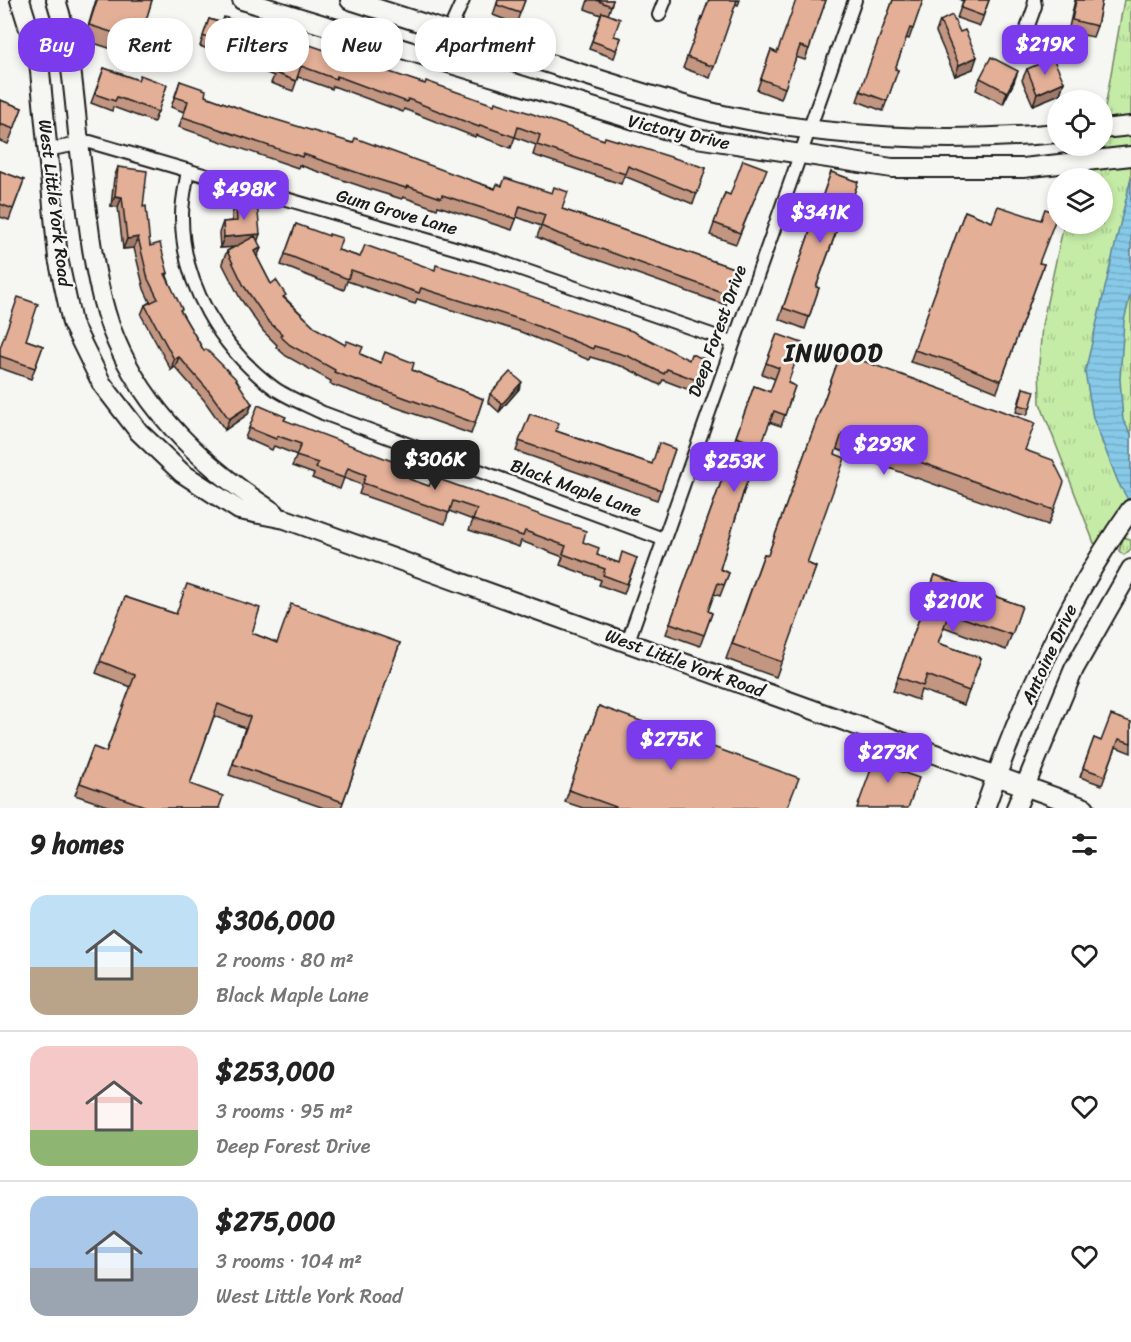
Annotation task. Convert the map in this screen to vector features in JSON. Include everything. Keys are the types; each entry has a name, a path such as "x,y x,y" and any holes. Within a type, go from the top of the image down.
{"main road":[{"name":"West Little York Road","path":"20,0 39,61 58,258 72,323 102,384 139,432 182,473 242,502 285,519 1085,808"},
{"name":"West Little York Road","path":"56,0 71,59 94,260 106,315 130,368 161,415 242,502"},
{"name":"Victory Drive","path":"242,0 415,54"},
{"name":"Victory Drive","path":"350,0 415,21"},
{"name":"Victory Drive","path":"556,66 723,115 810,128 898,136 1017,137 1047,134"},
{"name":"Victory Drive","path":"476,72 690,137 892,168 1023,168 1131,156"},
{"path":"1113,128 1131,126"},
{"path":"1017,137 1023,168"},
{"path":"162,454 180,436"},
{"name":"Antoine Drive","path":"985,808 996,776 1068,610 1126,516"},
{"name":"Antoine Drive","path":"1016,808 1023,786 1074,669 1131,569"}],"street":[{"path":"454,18 463,0"},
{"path":"659,15 664,0"},
{"name":"Deep Forest Drive","path":"628,641 855,0"},
{"path":"1024,37 1035,6 1034,0"},
{"name":"Gum Grove Lane","path":"46,150 90,142 489,258 732,342"},
{"name":"Black Maple Lane","path":"188,170 182,215 184,240 192,274 201,298 222,337 243,361 275,389 322,413 663,539"}],"green space":[{"path":"1124,0 1131,0 1131,498 1098,544 1094,543 1040,403 1039,364 1042,325 1062,234 1113,234 1113,168 1094,168 1096,156 1113,156 1113,90 1108,90"},
{"path":"1124,536 1131,541 1131,549 1124,555 1119,551"}],"water":[{"path":"1131,178 1131,292 1124,321 1120,379 1123,420 1131,434 1131,505 1118,482 1093,418 1085,372"}],"building":[{"path":"97,0 152,0 147,18 107,18 107,31 95,27 95,18 91,18"},
{"path":"498,0 525,0 520,13 497,5"},
{"path":"596,0 613,0 611,6"},
{"path":"709,0 737,0 714,67 687,57"},
{"path":"796,0 826,0 809,49 800,46 785,88 761,79 771,50 777,53"},
{"path":"893,0 923,0 895,69 898,70 887,101 860,91"},
{"path":"964,0 989,0 983,16 961,8"},
{"path":"1076,0 1102,0 1097,26 1072,20"},
{"path":"602,12 620,19 614,36 621,38 616,50 592,41"},
{"path":"952,15 960,32 965,30 977,57 959,65 940,21"},
{"path":"309,45 321,49 321,72 390,72 425,84 426,81 494,105 495,102 530,113 604,140 605,137 706,168 697,194 628,166 625,174 537,145 540,135 518,127 515,137 480,125 479,127 408,99 407,102 337,76 336,79 309,69"},
{"path":"991,57 1018,71 1007,92 980,78"},
{"path":"1053,58 1064,82 1037,94 1027,69"},
{"path":"104,68 107,72 115,72 138,80 140,75 167,85 158,112 117,97 115,101 95,94"},
{"path":"275,72 299,72 296,81"},
{"path":"180,81 206,90 205,96 247,111 353,143 355,138 495,189 497,184 502,186 505,178 552,193 554,187 568,192 562,209 739,270 730,295 559,234 541,226 545,215 520,206 516,219 442,195 441,198 407,186 406,188 373,178 303,154 302,157 183,117 188,101 175,97"},
{"path":"0,100 22,108 14,129 0,124"},
{"path":"743,160 767,169 740,233 714,223 725,193 730,195"},
{"path":"118,167 147,171 143,207 146,206 150,246 160,243 168,273 165,274 182,309 180,310 204,351 206,349 235,378 252,404 229,419 208,390 179,357 174,359 145,305 158,299 148,279 138,237 127,239 122,197 115,196"},
{"path":"0,171 24,180 13,209 0,204"},
{"path":"831,172 858,182 848,212 844,210 816,287 819,288 809,317 783,308"},
{"path":"257,202 260,234 224,237 223,222 237,221 236,203"},
{"path":"998,206 1041,220 1045,209 1047,210 1047,234 1050,234 1039,263 1044,264 1001,381 954,362 914,350 965,211 992,222"},
{"path":"296,224 329,236 329,234 342,238 338,250 360,257 365,245 435,270 436,265 470,275 632,331 689,360 691,354 707,360 699,381 667,369 664,374 628,356 594,346 593,349 525,321 421,288 419,293 351,270 348,279 285,254"},
{"path":"255,236 261,248 254,251 271,284 276,280 286,295 283,297 317,329 345,345 347,341 363,347 360,354 381,363 385,352 414,363 412,370 483,399 475,423 334,372 335,370 290,345 267,320 244,286 227,251"},
{"path":"18,297 38,304 26,340 43,346 35,368 0,356 0,348"},
{"path":"777,334 802,343 788,383 795,386 785,415 774,411 744,490 720,569 729,573 724,585 718,583 708,611 712,613 704,635 670,623 728,463 739,467 748,441 736,437 754,386 770,392 779,368 766,363"},
{"path":"841,353 1035,423 1025,450 1053,460 1064,482 1054,510 842,434 835,454 845,458 807,563 816,567 782,662 732,644 764,554 768,555"},
{"path":"510,372 522,382 502,404 490,394"},
{"path":"1023,388 1035,391 1030,408 1019,405"},
{"path":"258,405 286,417 284,420 413,469 409,479 429,486 433,477 586,531 583,542 599,548 597,555 619,563 622,552 637,558 627,584 603,575 605,569 563,554 566,546 525,531 523,536 473,520 477,509 453,501 449,513 363,483 366,475 348,468 344,478 316,468 318,463 296,456 301,444 278,436 276,439 249,428"},
{"path":"530,414 559,423 556,431 652,464 659,443 675,449 661,490 519,441"},
{"path":"935,575 1022,606 1012,635 949,613 938,643 981,658 969,691 927,675 923,686 898,677"},
{"path":"187,584 260,608 252,633 277,643 291,604 400,643 343,802 233,764 250,717 218,704 190,784 223,796 219,808 150,808 80,783 93,747 106,752 135,675 100,661 125,597 176,614"},
{"path":"599,706 799,778 787,808 616,808 569,790"},
{"path":"1111,715 1131,722 1131,743 1119,739 1105,776 1083,768 1094,738 1101,741"},
{"path":"878,750 904,758 899,771 919,778 908,808 857,808"}],"district":[{"name":"INWOOD","path":"834,353"}]}
